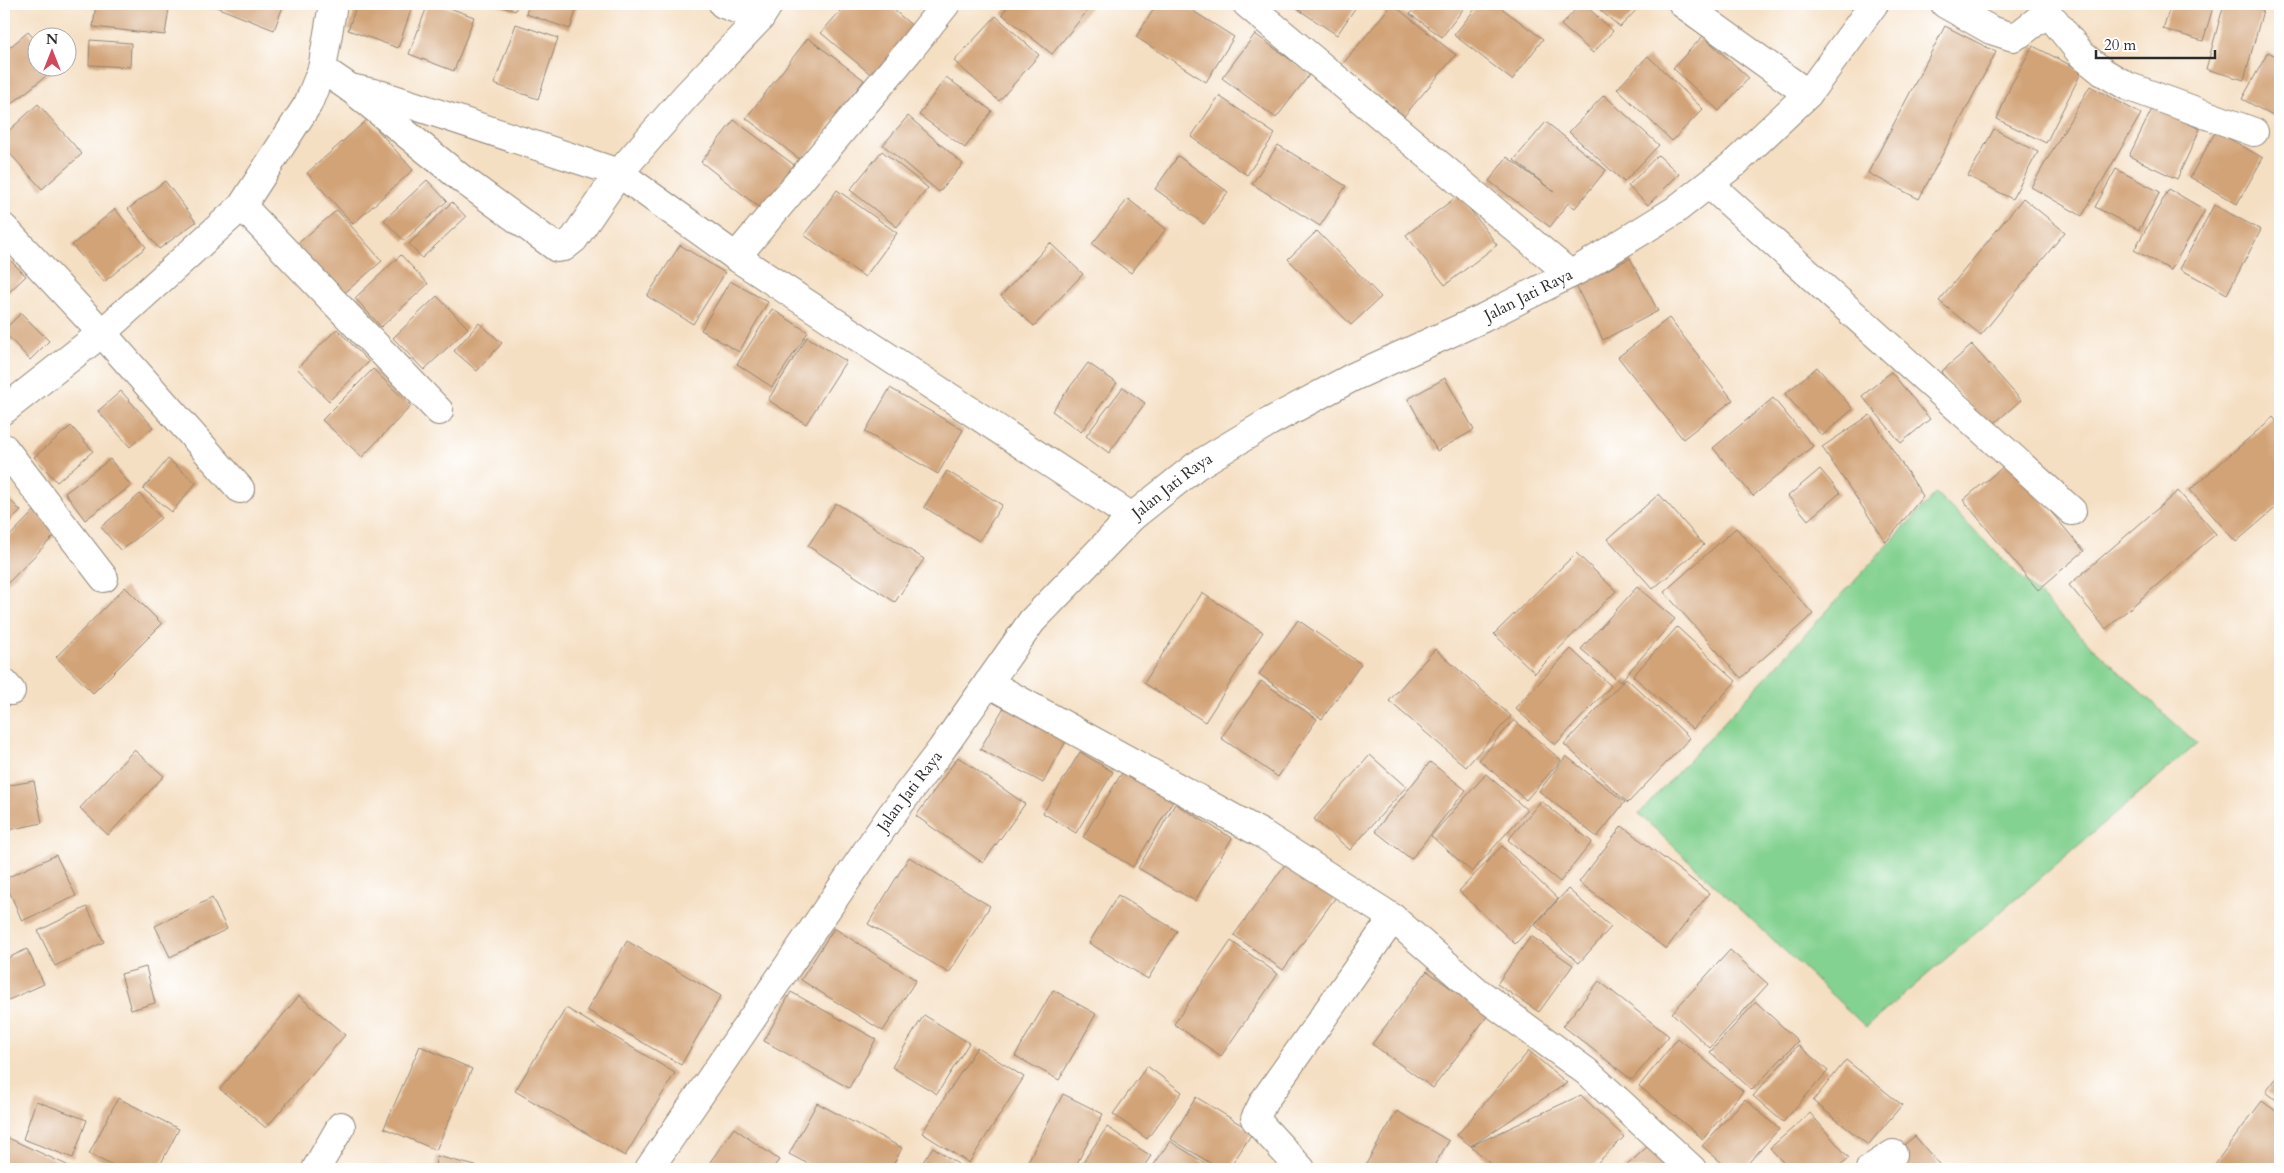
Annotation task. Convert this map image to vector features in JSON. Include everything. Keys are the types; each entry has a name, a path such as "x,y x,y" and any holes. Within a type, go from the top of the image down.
{"street":[{"path":"4,410 102,333 242,206 308,104 322,69 333,4"},
{"path":"723,4 765,11"},
{"path":"736,257 946,4"},
{"path":"1247,4 1570,274"},
{"path":"1683,4 1808,94"},
{"name":"Jalan Jati Raya","path":"650,1169 892,814 1032,621 1132,517 1196,466 1269,422 1353,377 1481,319 1580,270 1674,211 1734,164 1808,94 1874,4"},
{"path":"1945,4 2003,35 2013,37 2022,33 2039,19 2046,17 2054,20 2063,16 2082,55 2103,72 2127,86 2254,132"},
{"path":"322,69 350,88 462,179 556,248 564,247 574,239 619,173 765,11"},
{"path":"350,88 382,95 619,173 736,257 1132,517"},
{"path":"1709,184 2072,511"},
{"path":"242,206 439,411"},
{"path":"4,228 102,333 240,489"},
{"path":"4,448 104,578"},
{"path":"988,684 1264,835 1393,918 1478,992 1587,1072 1692,1169"},
{"path":"1302,1169 1255,1119 1264,1101 1393,918"},
{"path":"316,1169 341,1126"},
{"path":"1870,1169 1893,1154"}],"green space":[{"path":"1936,493 2087,642 2197,744 1866,1027 1639,814"}],"building":[{"path":"96,4 125,4 169,8 165,35 93,27"},
{"path":"218,4 284,4 274,30 216,7"},
{"path":"357,4 413,4 398,48 348,30"},
{"path":"428,4 439,4 474,17 454,71 409,54"},
{"path":"494,4 518,4 515,11"},
{"path":"529,4 578,4 570,29 526,14"},
{"path":"846,4 887,4 916,29 874,77 821,33"},
{"path":"1010,4 1093,4 1052,54 1002,14"},
{"path":"1157,4 1182,4 1234,37 1206,82 1136,37"},
{"path":"1290,4 1358,4 1337,35"},
{"path":"1392,4 1456,55 1404,116 1342,65"},
{"path":"1417,4 1467,4 1442,37 1410,14"},
{"path":"1479,4 1496,4 1543,39 1512,80 1454,35"},
{"path":"1581,4 1584,4 1613,31 1593,53 1561,25"},
{"path":"1593,4 1642,4 1620,27"},
{"path":"2171,4 2214,4 2203,41 2163,29"},
{"path":"2224,4 2239,4 2263,10 2244,80 2206,69"},
{"path":"996,16 1039,55 999,101 954,61"},
{"path":"516,24 558,38 538,99 494,84"},
{"path":"1945,26 1996,52 1919,199 1868,173"},
{"path":"28,32 28,78 44,78 4,110 4,52"},
{"path":"1255,34 1310,74 1276,118 1222,78"},
{"path":"1703,36 1749,78 1719,111 1673,68"},
{"path":"808,38 864,80 802,161 746,118"},
{"path":"90,40 131,43 130,67 89,65"},
{"path":"2033,46 2082,71 2046,143 1997,119 2011,85"},
{"path":"2268,52 2280,58 2280,103 2273,116 2242,99"},
{"path":"1648,56 1703,109 1672,141 1617,89"},
{"path":"946,77 992,111 965,148 919,115"},
{"path":"2090,86 2141,114 2082,216 2031,187"},
{"path":"1604,95 1659,145 1624,182 1569,132"},
{"path":"1219,96 1275,134 1247,175 1191,137"},
{"path":"38,104 82,154 42,189 4,147 4,135"},
{"path":"2153,107 2200,129 2177,179 2129,156"},
{"path":"908,116 963,164 939,192 883,145"},
{"path":"368,119 413,170 353,224 307,173"},
{"path":"734,120 797,167 764,211 701,162"},
{"path":"1546,122 1606,170 1575,208 1568,203 1550,227 1489,181 1507,157 1554,192 1514,160"},
{"path":"1994,129 2038,152 2012,199 1968,176"},
{"path":"2216,131 2263,158 2237,204 2190,177"},
{"path":"1278,145 1346,186 1320,226 1252,184"},
{"path":"882,151 928,188 897,227 850,190"},
{"path":"1658,155 1679,174 1648,205 1628,186"},
{"path":"1178,156 1228,192 1204,224 1155,189"},
{"path":"2116,169 2160,192 2139,230 2095,207"},
{"path":"427,180 447,201 404,241 384,220"},
{"path":"165,181 196,222 159,249 128,209"},
{"path":"2169,189 2205,210 2171,270 2134,250"},
{"path":"837,190 897,233 865,277 804,235"},
{"path":"1459,195 1497,245 1445,285 1406,235"},
{"path":"2023,198 2065,232 1981,335 1939,301"},
{"path":"1128,199 1166,229 1131,273 1092,244"},
{"path":"452,202 466,217 422,258 409,244"},
{"path":"2214,205 2261,230 2227,294 2180,269"},
{"path":"115,209 146,247 104,282 72,245"},
{"path":"337,210 382,261 341,296 296,245"},
{"path":"1317,231 1381,297 1351,325 1288,259"},
{"path":"1050,243 1083,274 1034,326 1001,296"},
{"path":"680,245 725,273 693,324 647,296"},
{"path":"4,254 26,276 4,297"},
{"path":"401,255 428,284 381,327 355,298"},
{"path":"1630,258 1658,311 1603,340 1576,286"},
{"path":"730,281 768,302 739,352 701,330"},
{"path":"437,296 468,328 424,370 393,338"},
{"path":"772,309 808,332 772,387 737,364"},
{"path":"21,313 49,341 30,360 4,332"},
{"path":"1669,318 1733,400 1683,439 1618,357"},
{"path":"479,323 502,343 477,371 454,351"},
{"path":"337,329 369,362 329,401 297,368"},
{"path":"807,337 846,361 806,424 768,400"},
{"path":"1972,345 2021,400 1989,428 1941,372"},
{"path":"1088,363 1117,383 1081,432 1052,411"},
{"path":"1817,367 1853,409 1822,436 1785,394"},
{"path":"373,369 411,406 362,457 322,420"},
{"path":"1891,372 1930,419 1901,443 1862,396"},
{"path":"1445,378 1474,430 1437,451 1408,399"},
{"path":"1123,387 1145,403 1109,453 1086,436"},
{"path":"890,388 963,430 938,474 865,432"},
{"path":"121,391 153,427 130,447 98,411"},
{"path":"1773,398 1813,446 1753,496 1713,448"},
{"path":"1870,415 1923,496 1886,542 1822,447"},
{"path":"2273,417 2280,425 2280,504 2236,542 2190,490"},
{"path":"71,426 93,451 57,482 34,457"},
{"path":"110,459 131,486 85,520 65,493"},
{"path":"168,459 196,483 172,512 143,489"},
{"path":"2009,462 2084,551 2038,590 1963,500"},
{"path":"1820,469 1840,493 1808,520 1788,496"},
{"path":"947,471 1002,505 979,541 924,507"},
{"path":"2178,491 2216,534 2106,629 2069,585"},
{"path":"4,494 21,511 4,527"},
{"path":"140,494 161,518 121,551 101,527"},
{"path":"1659,494 1704,545 1653,589 1608,539"},
{"path":"836,503 924,559 895,602 808,546"},
{"path":"36,509 59,531 4,587 4,542"},
{"path":"1736,528 1813,614 1741,678 1664,592"},
{"path":"1576,553 1616,591 1535,673 1494,634"},
{"path":"125,587 162,624 93,693 56,657"},
{"path":"1637,587 1675,619 1620,682 1581,649"},
{"path":"1202,593 1263,632 1205,722 1144,683"},
{"path":"1298,620 1361,664 1322,719 1259,674"},
{"path":"1677,627 1736,681 1693,729 1633,676"},
{"path":"1435,649 1511,716 1466,767 1389,701"},
{"path":"1571,649 1611,686 1555,745 1515,708"},
{"path":"1626,678 1690,738 1628,803 1564,744"},
{"path":"1261,681 1317,719 1278,777 1221,738"},
{"path":"1007,702 1069,736 1043,783 980,749"},
{"path":"1514,720 1561,760 1526,800 1479,760"},
{"path":"134,750 164,776 108,835 80,808"},
{"path":"1080,752 1113,772 1076,833 1043,813"},
{"path":"1370,755 1406,787 1350,850 1314,819"},
{"path":"1566,756 1625,802 1597,837 1539,791"},
{"path":"958,757 1025,804 983,863 916,816"},
{"path":"1430,762 1466,790 1411,859 1375,831"},
{"path":"1123,771 1173,801 1133,867 1083,837"},
{"path":"1486,774 1527,810 1472,872 1431,836"},
{"path":"34,781 42,823 4,831 4,786"},
{"path":"1541,801 1592,842 1560,882 1508,840"},
{"path":"1175,804 1232,838 1195,901 1138,868"},
{"path":"1622,826 1709,893 1666,949 1579,882"},
{"path":"1502,846 1558,899 1515,944 1459,891"},
{"path":"56,855 76,896 22,921 4,879"},
{"path":"1292,855 1341,890 1283,970 1234,935"},
{"path":"909,857 990,906 949,973 868,924"},
{"path":"1568,889 1611,927 1579,963 1535,925"},
{"path":"1118,895 1177,931 1148,979 1089,943"},
{"path":"212,898 227,929 170,957 155,926"},
{"path":"87,907 104,942 55,966 38,931"},
{"path":"834,928 916,980 883,1031 801,980"},
{"path":"1531,936 1573,965 1539,1012 1497,984"},
{"path":"627,941 721,996 681,1065 587,1010"},
{"path":"1231,941 1278,974 1221,1056 1174,1024"},
{"path":"27,949 44,984 4,1002 4,960"},
{"path":"1730,950 1768,984 1710,1048 1672,1013"},
{"path":"146,967 155,1003 131,1010 121,974"},
{"path":"1427,971 1488,1015 1433,1088 1372,1044"},
{"path":"1599,981 1669,1036 1632,1080 1563,1026"},
{"path":"1053,990 1096,1014 1059,1080 1015,1056"},
{"path":"791,992 876,1039 849,1088 764,1041"},
{"path":"299,996 345,1035 266,1128 220,1089"},
{"path":"1756,1002 1798,1041 1752,1090 1710,1052"},
{"path":"566,1008 675,1073 625,1156 515,1091"},
{"path":"924,1015 969,1043 937,1094 892,1067"},
{"path":"1678,1038 1743,1091 1703,1139 1639,1086"},
{"path":"1798,1045 1828,1071 1783,1122 1753,1096"},
{"path":"420,1046 472,1069 436,1150 384,1128"},
{"path":"977,1047 1024,1077 969,1163 922,1133"},
{"path":"1529,1051 1567,1083 1471,1146 1457,1135"},
{"path":"1846,1060 1902,1105 1868,1145 1813,1101"},
{"path":"1147,1066 1182,1092 1147,1139 1113,1114"},
{"path":"2280,1073 2280,1103 2266,1092"},
{"path":"1063,1094 1103,1114 1074,1169 1024,1169"},
{"path":"1581,1095 1624,1137 1591,1169 1497,1169 1471,1146"},
{"path":"1196,1097 1253,1132 1229,1169 1220,1169 1171,1139"},
{"path":"118,1098 179,1129 158,1169 119,1169 89,1154"},
{"path":"1745,1099 1779,1129 1743,1169 1729,1169 1702,1146"},
{"path":"36,1101 87,1120 73,1158 23,1139"},
{"path":"2262,1101 2280,1114 2280,1169 2211,1169"},
{"path":"817,1103 902,1148 891,1169 818,1169 789,1154"},
{"path":"1397,1111 1449,1141 1432,1169 1363,1169"},
{"path":"1810,1113 1849,1158 1835,1169 1789,1169 1770,1148"},
{"path":"1107,1127 1151,1156 1142,1169 1078,1169"},
{"path":"734,1128 779,1160 772,1169 705,1169"},
{"path":"4,1136 69,1166 68,1169 4,1169"},
{"path":"1915,1136 1943,1169 1882,1169 1879,1165"},
{"path":"1170,1141 1214,1169 1151,1169"},
{"path":"1649,1145 1673,1169 1623,1169"},
{"path":"933,1147 965,1169 918,1169"},
{"path":"437,1156 487,1169 434,1169"}]}
